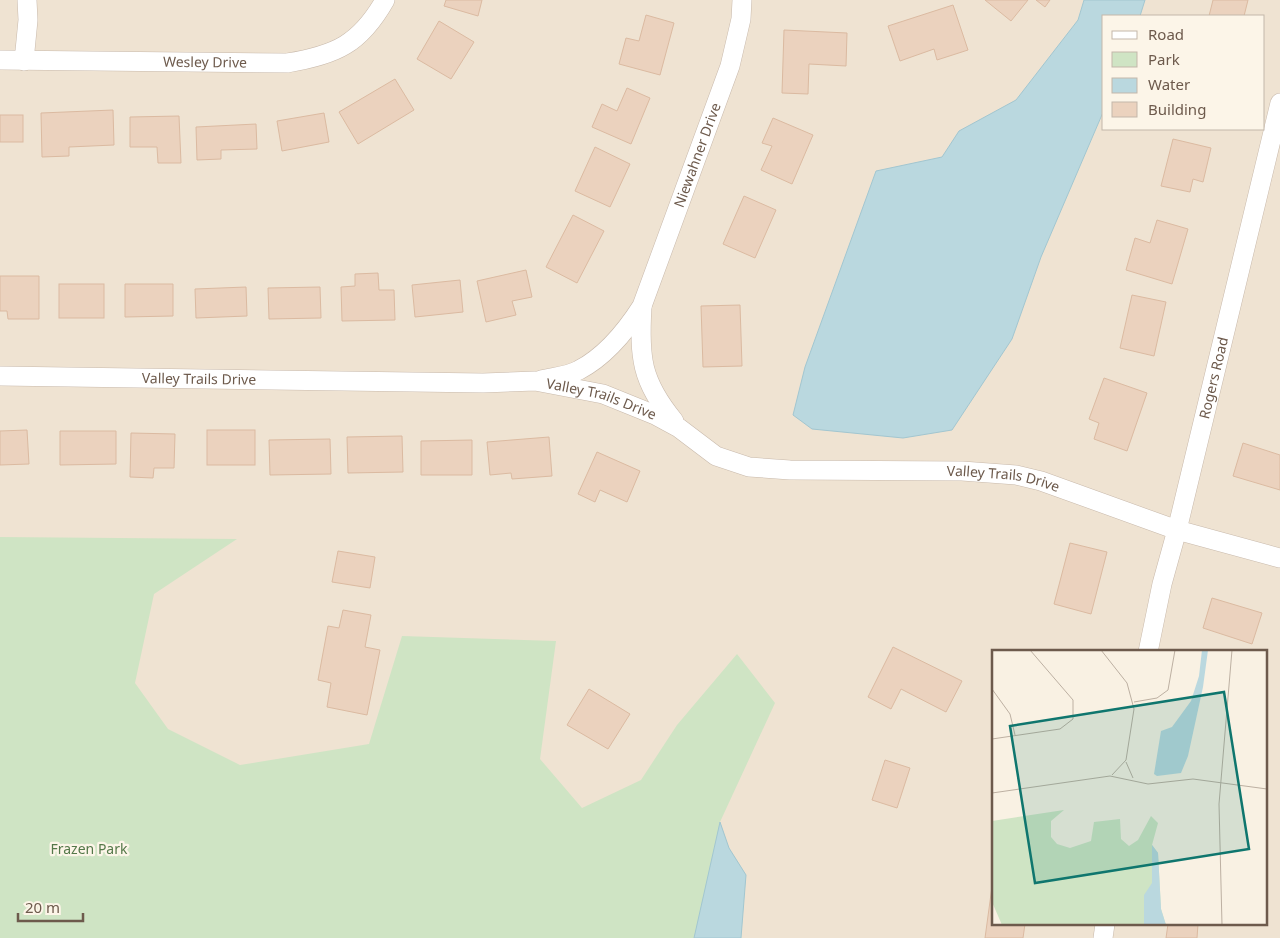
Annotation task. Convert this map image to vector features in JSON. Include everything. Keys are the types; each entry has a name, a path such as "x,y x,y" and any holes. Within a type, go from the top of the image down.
{"street":[{"path":"24,60 28,20 27,0"},
{"name":"Wesley Drive","path":"0,60 288,63 315,59 338,50 357,36 373,20 384,0"},
{"name":"Niewahner Drive","path":"535,382 579,370 601,354 626,331 642,306 730,66 741,19 742,0"},
{"name":"Rogers Road","path":"1148,650 1162,584 1177,530 1280,103"},
{"name":"Niewahner Drive","path":"642,306 640,340 648,381 659,402 679,428"},
{"name":"Valley Trails Drive","path":"0,376 483,383 535,382 603,394 655,415 679,428 716,456 749,467 790,470 962,471 1016,476 1041,481 1177,530 1280,558"}],"shaded area":[{"path":"0,0 1280,0 1280,938 741,938 746,875 729,848 720,822 0,750"}],"green space":[{"name":"Frazen Park","path":"0,537 237,539 154,594 135,683 168,729 240,765 369,744 402,636 556,641 540,759 582,808 641,780 677,725 737,654 775,703 720,822 729,848 746,875 741,938 0,938"}],"water":[{"path":"1084,0 1145,0 1140,15 1102,15 1102,115 1041,257 1012,339 952,430 903,438 812,429 793,415 805,367 876,171 942,157 959,131 1016,100 1078,20"},
{"path":"720,822 729,848 746,875 741,938 694,938"}],"building":[{"path":"446,0 482,0 478,16 444,6"},
{"path":"985,0 1028,0 1011,21"},
{"path":"1036,0 1050,0 1045,7"},
{"path":"1213,0 1248,0 1244,15 1209,15"},
{"path":"953,5 968,50 937,60 934,49 900,61 888,26"},
{"path":"646,15 674,23 660,75 619,64 626,38 639,41"},
{"path":"439,21 474,42 451,79 417,59"},
{"path":"784,30 847,33 846,66 809,64 808,94 782,93"},
{"path":"395,79 414,110 358,144 339,112"},
{"path":"627,88 650,98 631,144 592,127 602,104 617,111"},
{"path":"113,110 114,145 69,147 69,156 42,157 41,113"},
{"path":"324,113 329,142 282,151 277,121"},
{"path":"0,115 23,115 23,142 0,142"},
{"path":"179,116 181,163 158,163 157,147 130,147 130,117"},
{"path":"773,118 813,135 792,184 761,170 772,146 762,143"},
{"path":"256,124 257,149 221,150 221,159 197,160 196,127"},
{"path":"1173,139 1211,148 1203,182 1193,179 1190,192 1161,186"},
{"path":"595,147 630,164 610,207 575,191"},
{"path":"744,196 776,210 755,258 723,244"},
{"path":"573,215 604,231 577,283 546,267"},
{"path":"1157,220 1188,229 1172,284 1126,270 1135,238 1150,243"},
{"path":"526,270 532,297 512,301 516,315 486,322 477,281"},
{"path":"378,273 379,290 394,290 395,320 342,321 341,287 355,286 355,274"},
{"path":"0,276 39,276 39,319 8,319 7,311 0,311"},
{"path":"460,280 463,312 415,317 412,285"},
{"path":"59,284 104,284 104,318 59,318"},
{"path":"125,284 173,284 173,316 125,317"},
{"path":"246,287 247,316 196,318 195,289"},
{"path":"320,287 321,318 269,319 268,288"},
{"path":"1132,295 1166,302 1154,356 1120,348"},
{"path":"740,305 742,366 703,367 701,306"},
{"path":"1104,378 1147,393 1127,451 1094,439 1099,423 1089,419"},
{"path":"27,430 29,464 0,465 0,431"},
{"path":"207,430 255,430 255,465 207,465"},
{"path":"60,431 116,431 116,464 60,465"},
{"path":"131,433 175,434 174,468 154,468 153,478 130,477"},
{"path":"402,436 403,472 348,473 347,437"},
{"path":"549,437 552,476 512,479 511,473 490,475 487,442"},
{"path":"330,439 331,474 270,475 269,440"},
{"path":"472,440 472,475 421,475 421,441"},
{"path":"1243,443 1280,455 1280,490 1233,476"},
{"path":"597,452 640,471 627,502 600,490 595,502 578,494"},
{"path":"1070,543 1107,552 1091,614 1054,604"},
{"path":"338,551 375,557 370,588 332,582"},
{"path":"1212,598 1262,613 1252,644 1203,628"},
{"path":"343,610 371,615 365,647 380,650 367,715 327,707 331,683 318,680 328,626 339,628"},
{"path":"893,647 962,681 946,712 901,689 891,709 868,697"},
{"path":"589,689 630,714 608,749 567,725"},
{"path":"885,760 910,768 897,808 872,800"},
{"path":"992,887 992,926 1025,926 1023,938 985,938"},
{"path":"1168,926 1198,926 1197,938 1166,938"}]}
